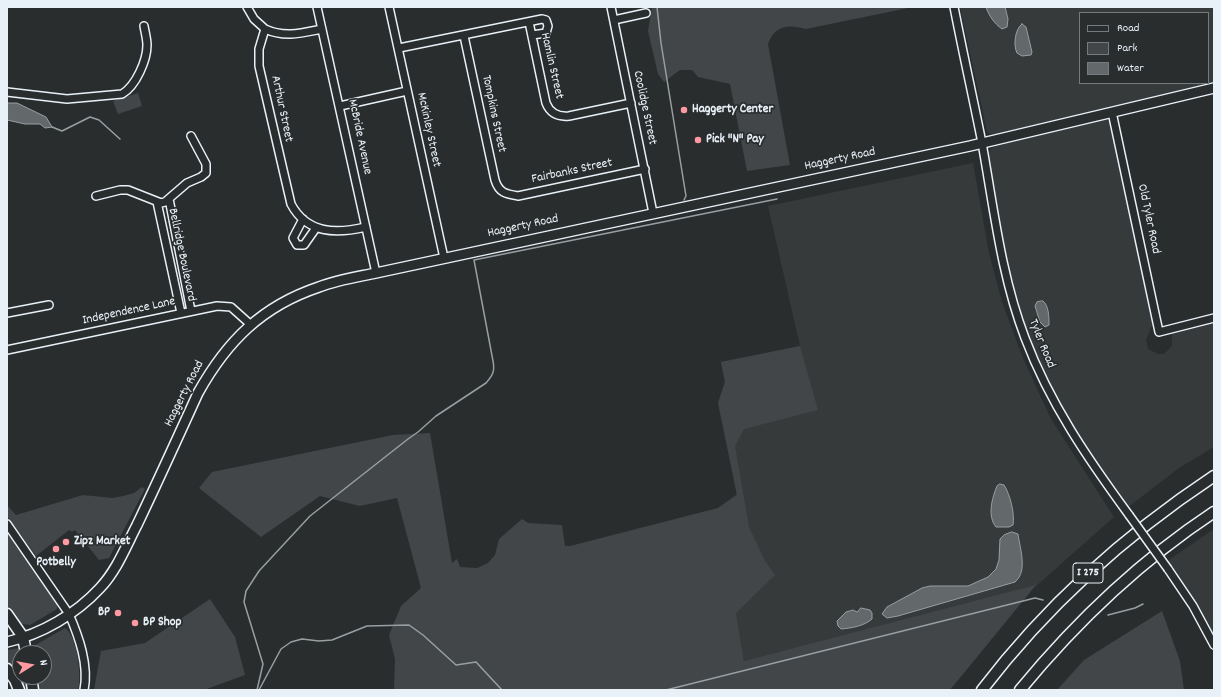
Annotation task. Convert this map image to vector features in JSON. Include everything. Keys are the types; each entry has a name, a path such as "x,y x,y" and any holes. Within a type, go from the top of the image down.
{"highway":[{"name":"I 275","path":"982,690 1035,627 1096,566 1156,516 1214,476"},
{"name":"I 275","path":"1020,690 1060,643 1114,590 1189,529 1214,512"},
{"path":"7,614 23,637 24,645"},
{"path":"7,670 15,680 19,690"}],"main road":[{"name":"Haggerty Road","path":"7,642 23,637 57,622 100,588 108,578 151,496 198,393 222,354 250,324 274,306 300,294 321,286 376,272 982,143 1214,88"}],"street":[{"path":"247,7 254,19 266,29 277,34 288,35 322,29"},
{"name":"McBride Avenue","path":"317,7 376,272"},
{"name":"McKinley Street","path":"389,7 444,258"},
{"name":"Coolidge Street","path":"611,7 653,213"},
{"name":"Tyler Road","path":"954,7 982,143 999,251 1010,294 1025,338 1040,374 1061,416 1083,452 1168,569 1193,606 1214,645"},
{"path":"614,20 646,13"},
{"path":"399,48 529,22 546,20 548,26 546,33 532,35"},
{"name":"Hamlin Street","path":"529,22 546,103 554,114 569,116 631,103"},
{"path":"7,92 67,99 118,95 126,92 138,75 147,51 144,26"},
{"name":"Arthur Street","path":"266,29 259,49 259,66 287,194 294,209 302,219 316,228 339,232 366,227"},
{"name":"Tompkins Street","path":"464,36 495,180 497,187 504,193"},
{"path":"340,106 407,91"},
{"name":"Old Tyler Road","path":"1112,112 1160,332 1214,318"},
{"path":"96,196 128,190 157,202 167,200 187,183 201,177 206,173 206,164 191,136"},
{"name":"Fairbanks Street","path":"504,193 518,196 645,169"},
{"name":"Bellridge Boulevard","path":"167,200 191,311"},
{"name":"Bellridge Boulevard","path":"157,202 181,313"},
{"path":"302,219 293,238 297,245 304,245 316,228"},
{"path":"7,313 49,305"},
{"name":"Independence Lane","path":"7,350 217,306 231,307 250,324"},
{"path":"7,524 69,614 76,629 85,666 86,679 84,690"}],"shaded area":[{"path":"960,7 1214,7 1214,82 1209,83 1209,12 1079,12 1079,84 1206,84 993,135 987,131"},
{"path":"1107,120 1111,123 1153,317 1152,325 1146,340 1148,349 1158,354 1164,354 1172,346 1172,331 1214,321 1214,447 1179,468 1127,508 1088,455 1046,381 1022,322 1009,278 988,155 991,149 996,146"},
{"path":"973,163 989,253 1002,302 1023,358 1051,419 1114,517 1035,587 744,661 718,508 737,494 718,403 725,382 721,362 800,346 768,206"},
{"path":"1214,529 1214,637 1198,607 1167,561"}],"green space":[{"path":"652,7 913,7 806,29 788,27 774,33 768,44 790,165 747,171 730,84 698,77 692,70 680,70 664,82 658,74 648,31"},
{"path":"138,93 142,106 118,114 113,101"},
{"path":"800,346 818,410 744,429 735,446 749,527 765,561 775,575 736,613 744,661 1036,585 950,690 394,690 395,659 389,635 401,606 421,588 397,498 360,506 320,496 261,537 199,488 212,472 393,435 430,433 452,563 457,559 460,567 477,568 488,563 495,555 499,539 522,519 528,523 562,525 565,546 570,546 718,508 737,495 718,403 725,382 721,362"},
{"path":"142,487 145,489 109,558 99,560 75,530 72,532 69,530 36,556 7,516 7,505 16,515 83,495 113,498 134,493"},
{"path":"7,533 57,602 57,609 30,625 22,624 14,618 7,606"},
{"path":"210,599 235,637 245,675 204,690 94,690 101,651 145,643"},
{"path":"1162,611 1180,661 1184,690 1057,690 1084,660"},
{"path":"65,628 69,632 73,639 78,657 78,690 39,690 38,685 52,685 52,645 35,645"},
{"path":"12,649 12,673 7,665 7,650"},
{"path":"20,685 29,685 30,690 23,690"}],"water":[{"path":"986,7 1005,7 1008,19 1007,27 1002,29 990,16"},
{"path":"1022,24 1026,27 1032,52 1031,55 1022,56 1017,53 1016,50 1016,33"},
{"path":"7,103 17,103 46,117 52,127 45,128 40,124 25,124 7,120"},
{"path":"1043,301 1048,309 1049,315 1049,325 1045,327 1040,322 1035,306 1037,302"},
{"path":"1000,484 1004,485 1012,504 1013,525 1009,527 996,527 993,523 991,512 992,501 997,486"},
{"path":"1012,532 1018,534 1022,560 1021,572 1015,582 898,616 887,618 882,614 887,607 922,588 930,586 968,586 988,577 996,569 999,560 1000,539 1004,535"},
{"path":"861,608 870,610 872,613 872,619 862,625 854,627 841,629 838,626 837,621 846,612 853,610 857,612"}],"waterway":[{"path":"657,7 661,43 686,196 684,200"},
{"path":"52,127 62,131 90,117 99,120 120,139"},
{"path":"257,690 263,664 244,602 246,591 259,571 310,516 418,432 436,416 486,383 492,375 494,364 474,260 777,199"},
{"path":"666,690 1035,598 1043,600"},
{"path":"1108,615 1135,608 1143,604"},
{"path":"259,690 281,649 291,642 302,639 319,641 332,640 367,626 409,625 423,635 456,665 476,662 502,690"}],"place":[{"name":"Haggerty Center","path":"684,110"},
{"name":"Pick \"N\" Pay","path":"698,140"},
{"name":"Zipz Market","path":"66,542"},
{"name":"Potbelly","path":"56,549"},
{"name":"BP","path":"118,613"},
{"name":"BP Shop","path":"135,623"}]}
